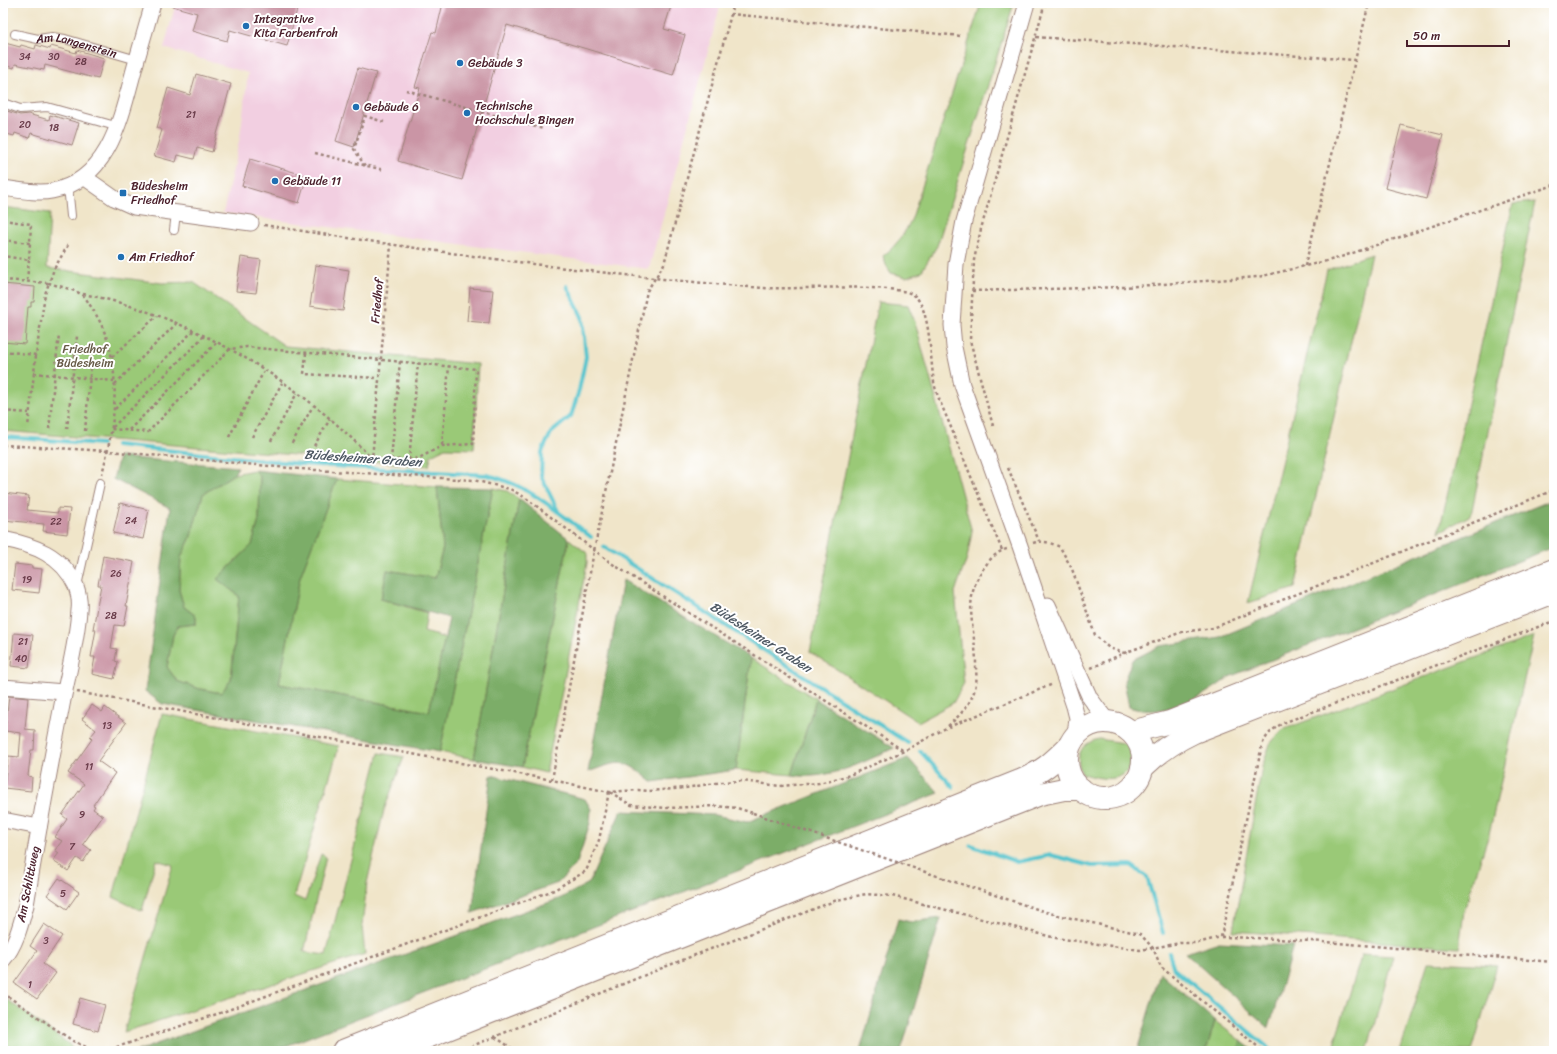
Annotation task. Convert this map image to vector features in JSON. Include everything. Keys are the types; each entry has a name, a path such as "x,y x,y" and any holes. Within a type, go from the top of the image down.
{"main road":[{"path":"1131,732 1170,722 1554,570"},
{"path":"1142,768 1161,750 1173,742 1194,732 1554,592"},
{"path":"343,1051 1020,781 1040,772 1054,762 1072,741 1088,725 1108,722 1117,724 1131,732 1140,745 1142,752 1142,768 1138,778 1131,787 1112,797 1101,798 1090,795 1081,789 1072,778 1067,765 1072,741"},
{"path":"392,1051 1040,794 1064,789 1081,789"}],"street":[{"path":"3,188 50,192 68,186 84,177 104,155 119,127 154,3"},
{"path":"1027,3 964,221 956,264 952,325 954,347 962,385 1020,546 1076,712 1077,724 1072,741"},
{"path":"84,177 114,198 134,207 251,223"},
{"name":"Am Schlittweg","path":"3,539 26,544 51,555 66,569 76,587 80,607 77,638 64,692 26,905 18,932 8,955 3,960"},
{"path":"1020,546 1090,698 1108,722"},
{"path":"3,687 64,692"},
{"path":"3,820 39,827"}],"lane":[{"name":"Am Langenstein","path":"15,34 38,39 52,37 65,38 137,60"},
{"path":"3,103 20,109 47,107 119,127"},
{"path":"68,186 71,216"},
{"path":"174,230 176,213"},
{"path":"76,587 100,483"}],"path":[{"path":"552,780 594,551 647,291 664,264 734,3"},
{"path":"995,433 970,340 974,260 981,229 1046,3"},
{"path":"1305,266 1369,3"},
{"path":"730,14 961,36"},
{"path":"1036,37 1355,60"},
{"path":"406,90 543,130"},
{"path":"365,166 354,149 365,116 384,122"},
{"path":"315,153 384,170"},
{"path":"972,291 1124,287 1258,277 1335,259 1554,185"},
{"path":"3,220 31,224 27,280"},
{"path":"251,223 391,245 654,279 774,288 884,289 906,291 915,295 922,307 926,322 935,386 1002,550"},
{"path":"3,240 30,243"},
{"path":"28,427 45,294 54,269 68,245"},
{"name":"Friedhof","path":"372,459 391,245"},
{"path":"3,256 29,260"},
{"path":"3,280 27,280 49,283 82,294 109,300 157,316 217,342 230,349 298,393 352,437 372,459 409,460 421,457 442,446 473,444 476,369 247,347 230,349 148,432 112,429"},
{"path":"82,294 102,323 112,357 115,409 108,452 100,483"},
{"path":"112,357 157,316"},
{"path":"114,383 176,324"},
{"path":"115,409 193,331"},
{"path":"49,429 59,334"},
{"path":"67,429 77,336"},
{"path":"112,429 204,336"},
{"path":"128,431 217,342"},
{"path":"3,351 36,355"},
{"path":"85,431 92,353"},
{"path":"306,353 304,374 378,378"},
{"path":"391,460 400,361"},
{"path":"409,460 418,363"},
{"path":"442,446 449,366"},
{"path":"229,436 264,371"},
{"path":"34,373 114,383"},
{"path":"252,437 282,383"},
{"path":"271,441 298,393"},
{"path":"292,443 313,406"},
{"path":"3,411 29,413"},
{"path":"314,446 330,419"},
{"path":"3,445 485,482 510,489 526,498 594,551 904,751"},
{"path":"1006,460 1039,541"},
{"path":"1079,673 1124,653 1182,632 1213,628 1554,490"},
{"path":"946,728 968,708 976,683 976,655 970,615 971,594 977,576 991,559 1002,550 1039,541 1060,547 1072,569 1096,635 1109,648 1124,653"},
{"path":"1221,937 1262,745 1266,736 1274,728 1283,723 1554,621"},
{"path":"64,692 85,694 552,780 609,792 678,789 722,782 742,781 780,786 819,783 850,775 904,751 946,728 1064,679"},
{"path":"609,792 631,805 666,808 716,806 737,808 1049,913 1140,934 1153,948 1161,967 1263,1051"},
{"path":"105,1051 220,1013 554,890 586,872 599,840 609,792"},
{"path":"460,1051 837,900 866,894 892,896 1056,938 1140,950 1180,943 1197,943 1221,937 1283,938 1454,955 1554,962"},
{"path":"3,992 73,1041 95,1051"},
{"path":"494,1037 516,1051"}],"shaded area":[{"name":"Technische Hochschule Bingen","path":"176,3 721,3 649,269 223,213 240,137 248,73 164,48"}],"green space":[{"path":"981,3 1014,3 937,246 921,272 906,277 891,273 883,256 900,238 912,218"},
{"path":"1535,202 1471,515 1439,532 1513,204"},
{"name":"Friedhof Büdesheim","path":"3,207 50,213 47,268 162,283 193,282 285,346 478,364 474,449 445,448 431,455 429,466 3,431"},
{"path":"1371,254 1295,588 1248,603 1327,270"},
{"path":"878,302 908,305 915,322 972,532 967,558 955,592 964,683 953,703 918,722 810,652"},
{"path":"119,457 238,467 234,474 203,494 190,539 181,557 179,590 184,607 196,616 196,624 178,626 173,635 167,667 177,681 200,689 221,693 231,680 239,596 217,579 252,545 259,520 260,476 254,470 337,479 300,577 279,684 429,712 449,618 381,599 387,570 435,578 443,548 437,487 493,488 440,752 162,704 145,691 170,508 113,479"},
{"path":"254,470 260,476 259,520 252,545 217,579 239,596 231,680 221,693 200,689 177,681 167,667 173,635 178,626 196,624 196,616 184,607 179,590 181,557 190,539 203,494 234,474"},
{"path":"337,479 437,487 443,548 435,578 387,570 381,599 427,613 424,632 445,638 429,712 279,684 300,577"},
{"path":"493,488 507,491 519,499 474,759 440,752"},
{"path":"519,499 569,539 522,767 474,759"},
{"path":"1554,499 1554,547 1229,677 1219,685 1195,699 1182,704 1155,710 1142,710 1129,707 1124,681 1132,660 1160,646 1220,637"},
{"path":"569,539 587,553 587,563 546,773 522,767"},
{"path":"623,580 751,658 736,770 652,782 635,769 628,765 622,764 608,765 588,772"},
{"path":"1534,636 1489,834 1464,911 1459,948 1233,931 1262,767 1270,744 1282,730"},
{"path":"751,658 816,699 792,775 736,770"},
{"path":"816,699 894,748 857,765 832,773 805,776 792,775"},
{"path":"162,714 339,746 294,896 305,901 321,854 326,857 304,952 326,955 379,753 404,757 384,810 367,883 362,926 365,954 124,1032 173,865 156,860 142,911 113,897"},
{"path":"1099,739 1129,744 1132,760 1128,770 1124,774 1114,778 1098,778 1082,774 1079,762 1080,752 1087,744"},
{"path":"908,758 939,793 273,1051 137,1051 561,898 589,883 621,811 715,815 747,822"},
{"path":"491,775 585,799 591,809 590,823 577,863 558,883 472,913"},
{"path":"941,918 901,1051 860,1051 898,919 911,922"},
{"path":"1219,942 1293,946 1269,1028 1185,953"},
{"path":"1362,954 1393,956 1367,1051 1332,1051"},
{"path":"1428,962 1497,965 1472,1051 1400,1051"},
{"path":"1160,973 1215,1021 1206,1051 1137,1051"},
{"path":"3,997 69,1044 74,1051 3,1051"},
{"path":"1215,1021 1241,1041 1238,1051 1206,1051"},
{"path":"1241,1041 1254,1051 1238,1051"}],"building":[{"path":"173,3 286,3 298,6 287,46 230,30 227,41 192,31 197,13 172,6"},
{"name":"Gebäude 3","path":"443,3 672,3 664,29 685,35 673,75 507,25 462,180 398,161 420,88 415,87 432,32 436,33"},
{"path":"5,43 35,49 36,45 50,49 51,46 76,53 77,50 104,58 98,79 45,65 44,70 15,64 14,68 3,65"},
{"name":"Gebäude 6","path":"358,68 376,73 354,147 336,141"},
{"path":"196,74 231,84 212,152 197,148 194,159 178,155 176,162 154,156 162,130 157,128 168,88 190,95"},
{"path":"7,111 20,115 28,114 49,120 50,115 79,123 72,145 31,133 29,138 15,133 14,136 3,133 3,114 6,114"},
{"path":"1401,125 1443,135 1426,199 1385,188"},
{"name":"Gebäude 11","path":"250,159 307,176 299,203 242,186"},
{"path":"241,257 261,260 256,293 236,291"},
{"path":"316,265 349,270 343,311 310,306"},
{"path":"3,284 35,287 34,302 31,302 31,307 28,307 25,344 3,342 5,305 3,305"},
{"path":"470,288 493,290 489,323 467,321"},
{"path":"3,493 29,496 27,510 58,513 58,508 70,509 67,534 43,531 44,524 3,520"},
{"path":"120,503 149,510 143,539 113,533"},
{"path":"103,556 134,562 124,626 115,625 111,648 117,649 115,661 118,662 114,679 92,674 95,657 91,657 96,629 93,629 101,585 98,585"},
{"path":"15,564 42,569 39,593 12,590"},
{"path":"14,633 33,635 29,668 11,666"},
{"path":"9,696 28,698 25,729 35,730 34,750 31,750 28,776 32,777 31,791 4,788 8,756 19,757 21,733 5,731"},
{"path":"92,705 102,712 105,707 126,723 98,761 115,773 93,805 95,806 93,809 103,816 83,844 91,850 83,862 77,858 68,871 53,861 59,853 55,850 62,841 55,837 67,819 62,815 84,784 68,773 92,739 90,737 96,730 82,719"},
{"path":"59,878 79,892 67,909 47,895"},
{"path":"44,924 62,936 43,964 56,973 37,999 14,983 37,951 30,946"},
{"path":"80,998 105,1005 98,1031 73,1024"}],"waterway":[{"path":"558,511 541,476 542,452 551,433 571,416 579,390 586,357 582,317 567,286"},
{"name":"Büdesheimer Graben","path":"3,437 102,444"},
{"name":"Büdesheimer Graben","path":"116,445 301,464 487,475 502,479 529,492 555,509 591,537"},
{"name":"Büdesheimer Graben","path":"604,547 908,743"},
{"name":"Büdesheimer Graben","path":"920,751 953,787"},
{"name":"Büdesheimer Graben","path":"971,845 1017,862 1051,855 1092,866 1131,865 1147,877 1163,933"},
{"name":"Büdesheimer Graben","path":"1169,953 1174,969 1272,1051"}],"place":[{"name":"Integrative Kita Farbenfroh","path":"246,26"},
{"name":"Gebäude 3","path":"460,63"},
{"name":"Gebäude 6","path":"356,107"},
{"name":"Technische Hochschule Bingen","path":"467,113"},
{"name":"Gebäude 11","path":"275,181"},
{"name":"Büdesheim Friedhof","path":"123,193"},
{"name":"Am Friedhof","path":"121,257"}]}
